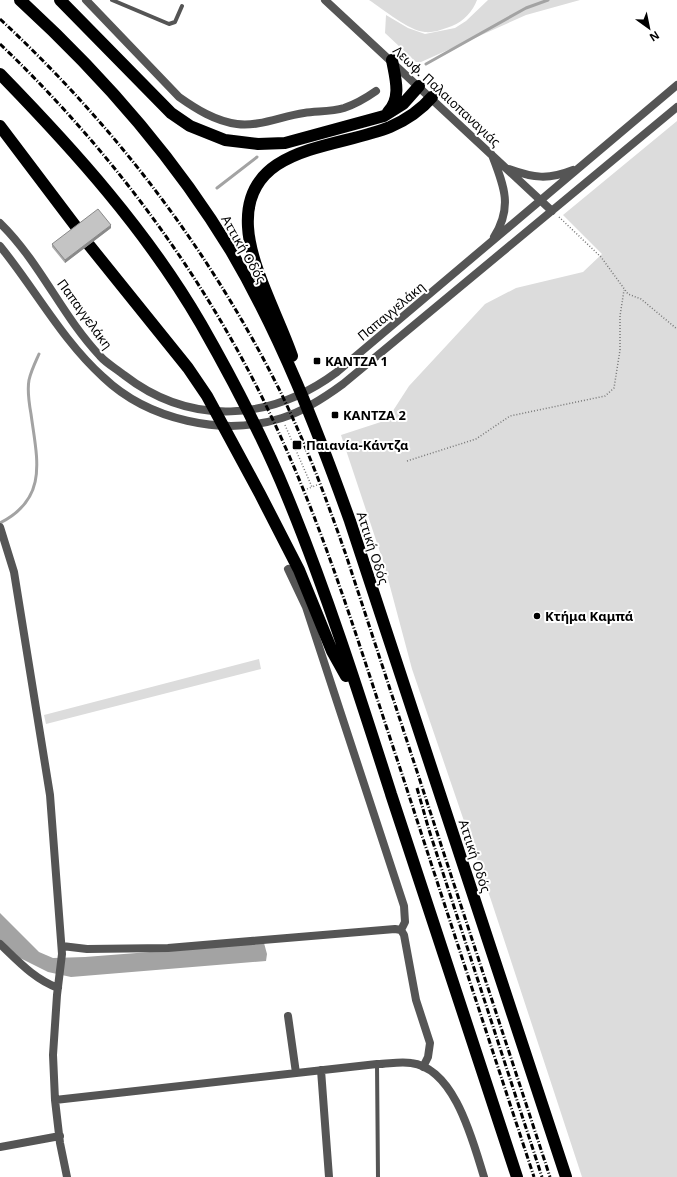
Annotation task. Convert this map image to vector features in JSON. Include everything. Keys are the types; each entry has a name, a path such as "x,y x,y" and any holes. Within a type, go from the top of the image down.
{"highway":[{"name":"Αττική Οδός","path":"20,0 48,26 144,128 182,178 231,252 286,359 314,424 350,521 566,1177"},
{"path":"60,0 154,98 171,113 207,134 242,143 285,143 384,116 403,104 419,86"},
{"path":"384,116 391,109 396,97 396,78 392,60"},
{"path":"0,74 104,186 166,269 201,323 263,442 287,495 309,551 362,705 517,1177"},
{"path":"314,424 288,344 252,249 248,227 251,194 266,174 291,157 317,147 389,127 410,116 432,97"},
{"path":"0,126 77,228"},
{"path":"89,245 188,368 207,396 299,570 332,650 362,705"}],"street":[{"path":"86,0 179,97 214,118 238,124 257,123 303,113 342,108 366,99 376,91"},
{"name":"Λεωφ. Παλαιοπαναγιάς","path":"326,0 552,210"},
{"name":"Παπαγγελάκη","path":"0,223 12,234 33,262 82,334 101,358 150,391 183,405 218,411 261,408 307,392 337,372 677,85"},
{"name":"Παπαγγελάκη","path":"0,246 74,346 104,378 139,402 158,411 191,421 234,426 250,425 282,418 316,403 343,384 677,107"},
{"path":"489,245 500,227 506,204 502,180 491,153"},
{"path":"507,168 525,174 548,178 580,168"},
{"path":"0,527 14,572 50,795 62,950 53,1054 55,1100 68,1177"},
{"path":"288,569 306,607 404,906 405,922 401,930"},
{"path":"62,950 168,948 395,929 401,930 408,949 416,1000 430,1042 428,1057 423,1067"},
{"path":"0,944 30,972 47,984 58,988"},
{"path":"288,1016 296,1073"},
{"path":"55,1100 377,1064 412,1063 423,1067 443,1081 456,1099 469,1130 484,1177"},
{"path":"321,1070 329,1177"},
{"path":"0,1147 60,1136"}],"lane":[{"path":"112,0 169,24 176,20 182,6"},
{"path":"377,1064 378,1177"}],"path":[{"path":"552,210 600,257 628,294 641,299 677,329"},
{"path":"407,461 476,439 510,416 560,407 605,396 614,388 620,350 620,316 624,290"},
{"path":"282,418 312,487"},
{"path":"307,489 317,485"}],"shaded area":[{"path":"369,0 477,0 470,12 452,26 425,32 411,28 404,24"},
{"path":"488,0 580,0 526,15 421,62 416,62 385,33 386,15 408,28 425,34 455,28 466,21"},
{"name":"Kτήμα Καμπά","path":"677,121 677,1177 582,1177 491,900 412,669 384,564 341,435 387,420 409,386 485,304 516,288 583,272 602,254 563,215"},
{"path":"259,659 261,669 46,724 44,715"},
{"path":"0,913 39,952 53,958 85,957 264,943 267,954 266,961 71,977 48,972 20,958 0,940"}],"building":[{"path":"98,209 111,225 65,260 52,244"}],"waterway":[{"path":"426,64 526,8 548,0"},
{"path":"217,188 257,157"},
{"path":"0,523 16,513 26,502 33,489 37,462 28,388 31,373 39,354"}],"railway":[{"path":"0,19 82,102 120,145 156,191 189,237 221,286 251,336 288,407 315,470 346,555 550,1177"},
{"path":"0,44 41,85 80,128 118,172 153,219 187,267 218,316 246,366 272,418 309,503 341,590 534,1177"},
{"path":"417,788 429,830 542,1177"}],"place":[{"name":"ΚΑΝΤΖΑ 1","path":"317,361"},
{"name":"ΚΑΝΤΖΑ 2","path":"335,415"},
{"name":"Παιανία-Κάντζα","path":"297,445"},
{"name":"Kτήμα Καμπά","path":"537,616"}]}
